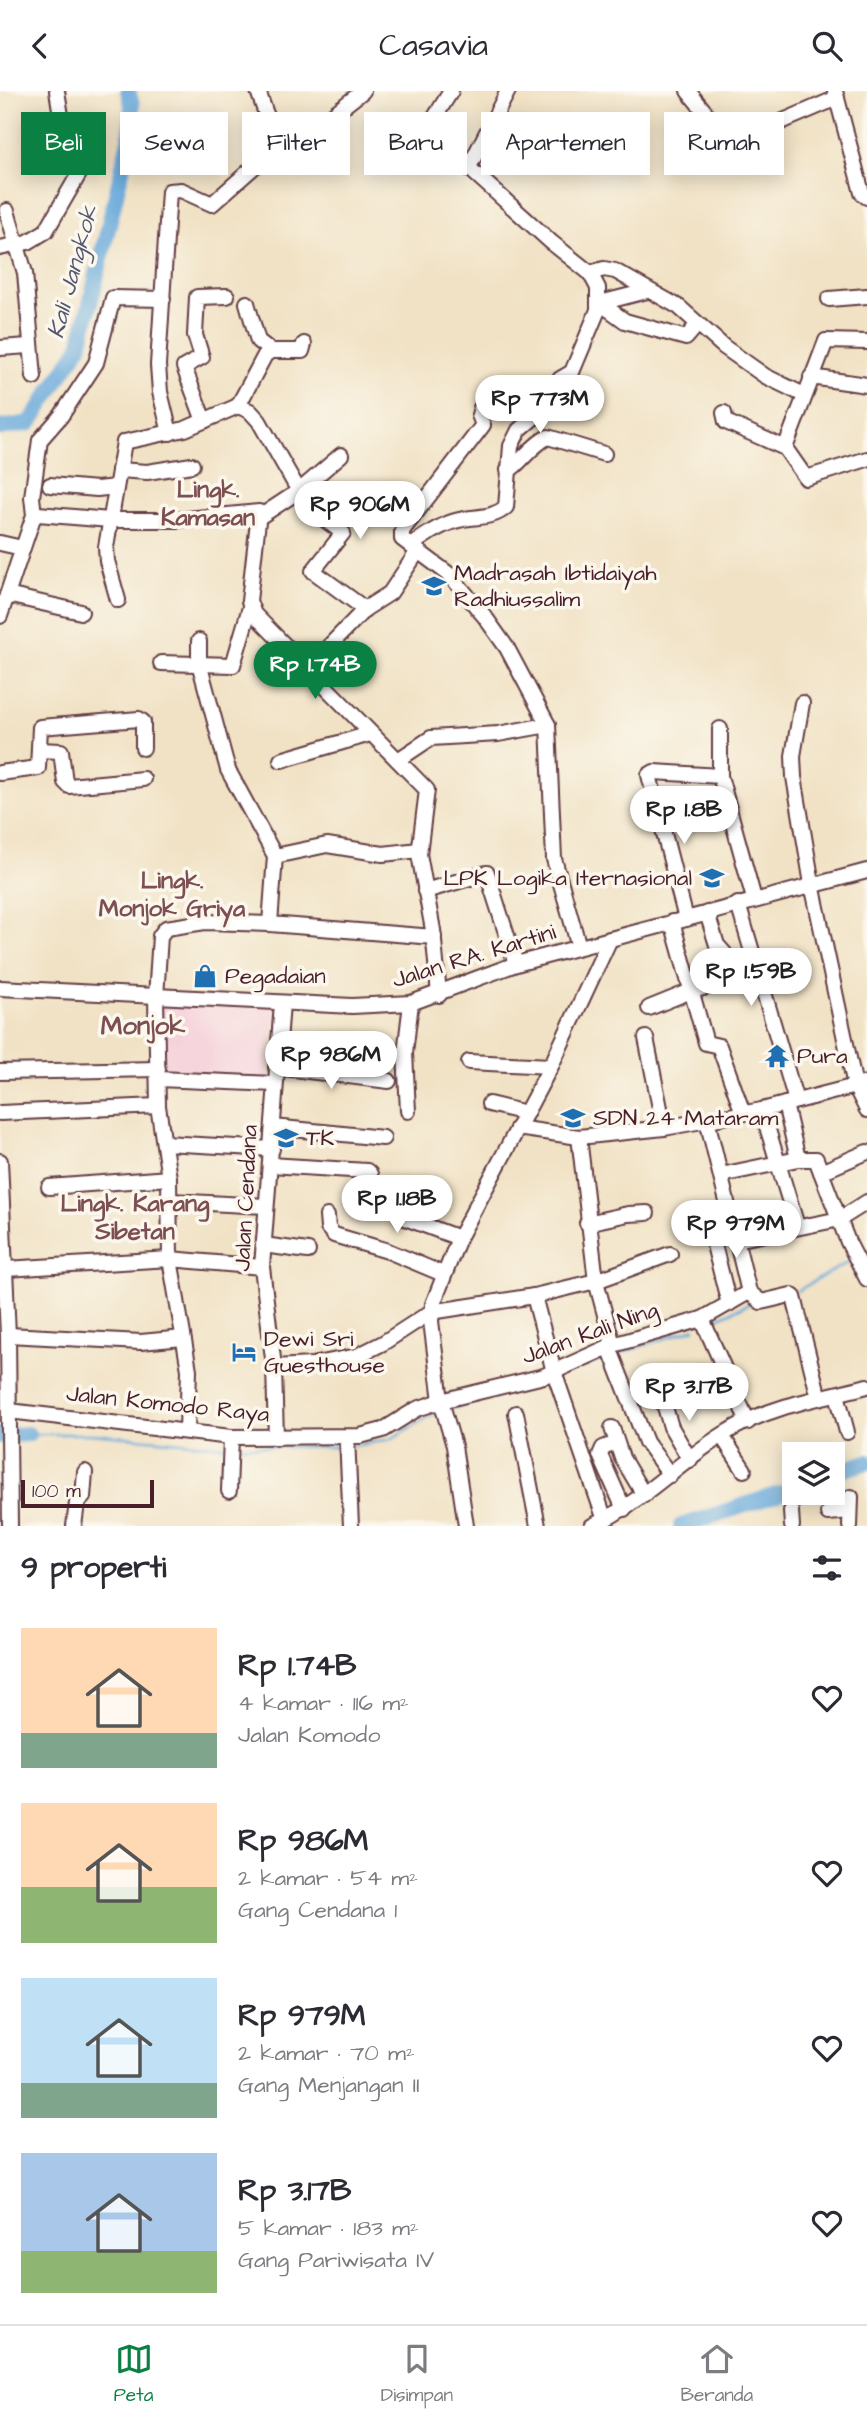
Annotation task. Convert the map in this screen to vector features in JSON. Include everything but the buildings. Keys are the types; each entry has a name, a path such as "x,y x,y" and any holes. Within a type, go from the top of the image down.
{"street":[{"path":"0,248 19,245 46,231 87,160 63,128 57,91"},
{"path":"258,91 265,112"},
{"path":"336,112 363,91"},
{"path":"309,667 365,609 390,593 414,549 429,532 456,520 502,511 508,503 510,446 538,414 560,379 572,372 600,303 597,284 590,273 551,242 427,130 451,91"},
{"path":"470,167 508,91"},
{"path":"688,91 705,112"},
{"path":"784,120 836,95 862,193 867,197"},
{"path":"170,433 158,379 169,191 176,188 214,203 245,175"},
{"path":"7,211 25,273 29,346 34,377"},
{"path":"590,273 604,269 615,271 680,307 696,326 765,376 804,395"},
{"path":"600,303 647,291"},
{"path":"204,421 184,367 202,357 195,335 197,297 227,296"},
{"path":"829,299 867,296"},
{"path":"0,616 34,515 32,497 40,440 66,409 96,363 113,298 163,299"},
{"path":"247,303 258,341 271,351 302,351 304,344"},
{"path":"600,303 625,321 686,338 696,326"},
{"path":"785,448 826,341 867,342"},
{"path":"0,348 29,346"},
{"path":"118,600 107,561 110,520 124,442 170,433 238,407 264,357 271,351"},
{"path":"811,377 867,385"},
{"path":"238,407 250,411 259,421 313,511 343,533 313,571 365,609"},
{"path":"481,408 479,415 484,424 400,536 450,576 485,617 508,647 548,725 554,859 579,947"},
{"path":"724,413 726,422 785,448 806,478 867,459"},
{"path":"525,426 548,437 604,454"},
{"path":"508,470 516,467 531,447 548,437"},
{"path":"161,663 233,665 250,607 261,516 299,491 341,455"},
{"path":"118,470 147,472 192,465"},
{"path":"50,485 97,489 116,487"},
{"path":"34,515 41,513 110,520 176,520 254,510 261,516"},
{"path":"0,543 22,548"},
{"path":"7,594 81,612"},
{"path":"250,607 428,792 419,850 434,937 439,995"},
{"path":"199,641 199,663 228,770 275,856 270,924"},
{"path":"802,703 793,765 812,884 867,1109"},
{"path":"0,773 37,768 40,727 139,719 143,722 143,748"},
{"path":"398,760 431,738 498,734 548,725"},
{"path":"720,729 720,776 754,899"},
{"path":"281,760 370,734"},
{"path":"39,750 61,751 65,782 69,786 144,779"},
{"path":"720,776 654,772 649,775 691,991 706,1042 719,1047 743,1114"},
{"path":"275,856 327,845 383,854 419,850"},
{"name":"Jalan RA. Kartini","path":"0,988 282,1003 373,1006 411,1003 439,995 456,985 516,964 867,871"},
{"path":"425,891 487,873 516,964"},
{"path":"738,904 760,974 804,1158"},
{"path":"707,912 718,946 725,954"},
{"path":"187,1430 190,1384 170,1259 171,1201 158,1107 156,997 160,936 164,929 205,922 270,924 434,937"},
{"path":"466,1526 454,1446 441,1401 431,1312 443,1274 459,1238 551,1066 610,939"},
{"path":"649,1008 691,991 760,974"},
{"name":"Jalan Cendana","path":"276,1438 274,1367 262,1266 282,1003"},
{"path":"408,1111 405,1053 411,1003"},
{"path":"646,1038 664,1128"},
{"path":"469,1062 551,1066"},
{"path":"276,1067 389,1081"},
{"path":"0,1072 158,1074 275,1084"},
{"path":"517,1128 579,1137 664,1128 762,1110 861,1084"},
{"path":"489,1104 526,1113"},
{"path":"0,1113 158,1107"},
{"path":"762,1110 797,1226"},
{"path":"707,1120 736,1240 754,1297 794,1297 819,1398"},
{"path":"273,1127 383,1138"},
{"path":"579,1137 587,1223 596,1281 611,1346 646,1442 670,1475"},
{"path":"164,1143 271,1149"},
{"path":"821,1172 867,1152"},
{"path":"721,1175 804,1158 818,1161 858,1261"},
{"path":"0,1160 6,1269 3,1284 10,1526"},
{"path":"270,1165 367,1171 370,1174 368,1191 390,1196"},
{"path":"49,1187 169,1178"},
{"path":"171,1201 266,1206"},
{"path":"736,1240 840,1219 867,1202"},
{"path":"587,1223 619,1215 647,1213"},
{"path":"327,1216 328,1228 334,1235 388,1251 443,1274"},
{"path":"400,1216 459,1238"},
{"path":"709,1225 729,1304"},
{"path":"263,1245 308,1251"},
{"path":"274,1367 312,1365 357,1356 383,1343 431,1312 534,1296 596,1281 670,1254"},
{"path":"6,1269 170,1259 262,1266"},
{"path":"534,1296 599,1523 644,1495 722,1436 748,1422 819,1398 867,1386"},
{"name":"Jalan Kali Ning","path":"441,1401 554,1372 611,1346 702,1319 729,1304 754,1297"},
{"path":"702,1319 748,1422"},
{"path":"5,1339 141,1342 183,1338"},
{"path":"837,1394 847,1432"},
{"path":"662,1397 671,1427 690,1460"},
{"name":"Jalan Komodo Raya","path":"7,1422 187,1430 231,1443 276,1438 347,1439 383,1430 418,1409 441,1401"},
{"path":"516,1413 538,1526"},
{"path":"612,1428 622,1458 644,1495"},
{"path":"722,1436 744,1471"},
{"path":"347,1439 351,1526"},
{"path":"229,1490 231,1443"},
{"path":"608,1446 603,1448 600,1455 624,1509"},
{"path":"74,1526 77,1503 83,1497 85,1472"},
{"path":"828,1513 850,1511"}],"shaded area":[{"path":"158,1002 276,1006 268,1079 158,1071"}],"waterway":[{"name":"Kali Jangkok","path":"0,428 30,423 80,346 131,132 132,104 128,91"},
{"path":"797,1291 852,1260"},
{"path":"717,1318 753,1302"},
{"path":"619,1354 695,1328"},
{"path":"565,1374 605,1359"},
{"path":"453,1408 509,1392"},
{"path":"353,1446 391,1439 439,1411"},
{"path":"28,1434 92,1434 226,1446"},
{"path":"0,1436 28,1434"},
{"path":"236,1446 341,1447"},
{"path":"845,1469 867,1462"},
{"path":"681,1526 782,1493"}],"place":[{"name":"Madrasah Ibtidaiyah Radhiussalim","path":"434,586"},
{"name":"LPK Logika Iternasional","path":"712,878"},
{"name":"Pegadaian","path":"205,976"},
{"name":"Pura","path":"777,1056"},
{"name":"SDN 24 Mataram","path":"573,1118"},
{"name":"TK","path":"286,1138"},
{"name":"Dewi Sri Guesthouse","path":"244,1352"}],"district":[{"name":"Lingk. Kamasan","path":"208,504"},
{"name":"Lingk. Monjok Griya","path":"172,895"},
{"name":"Monjok","path":"143,1026"},
{"name":"Lingk. Karang Sibetan","path":"135,1218"}]}
